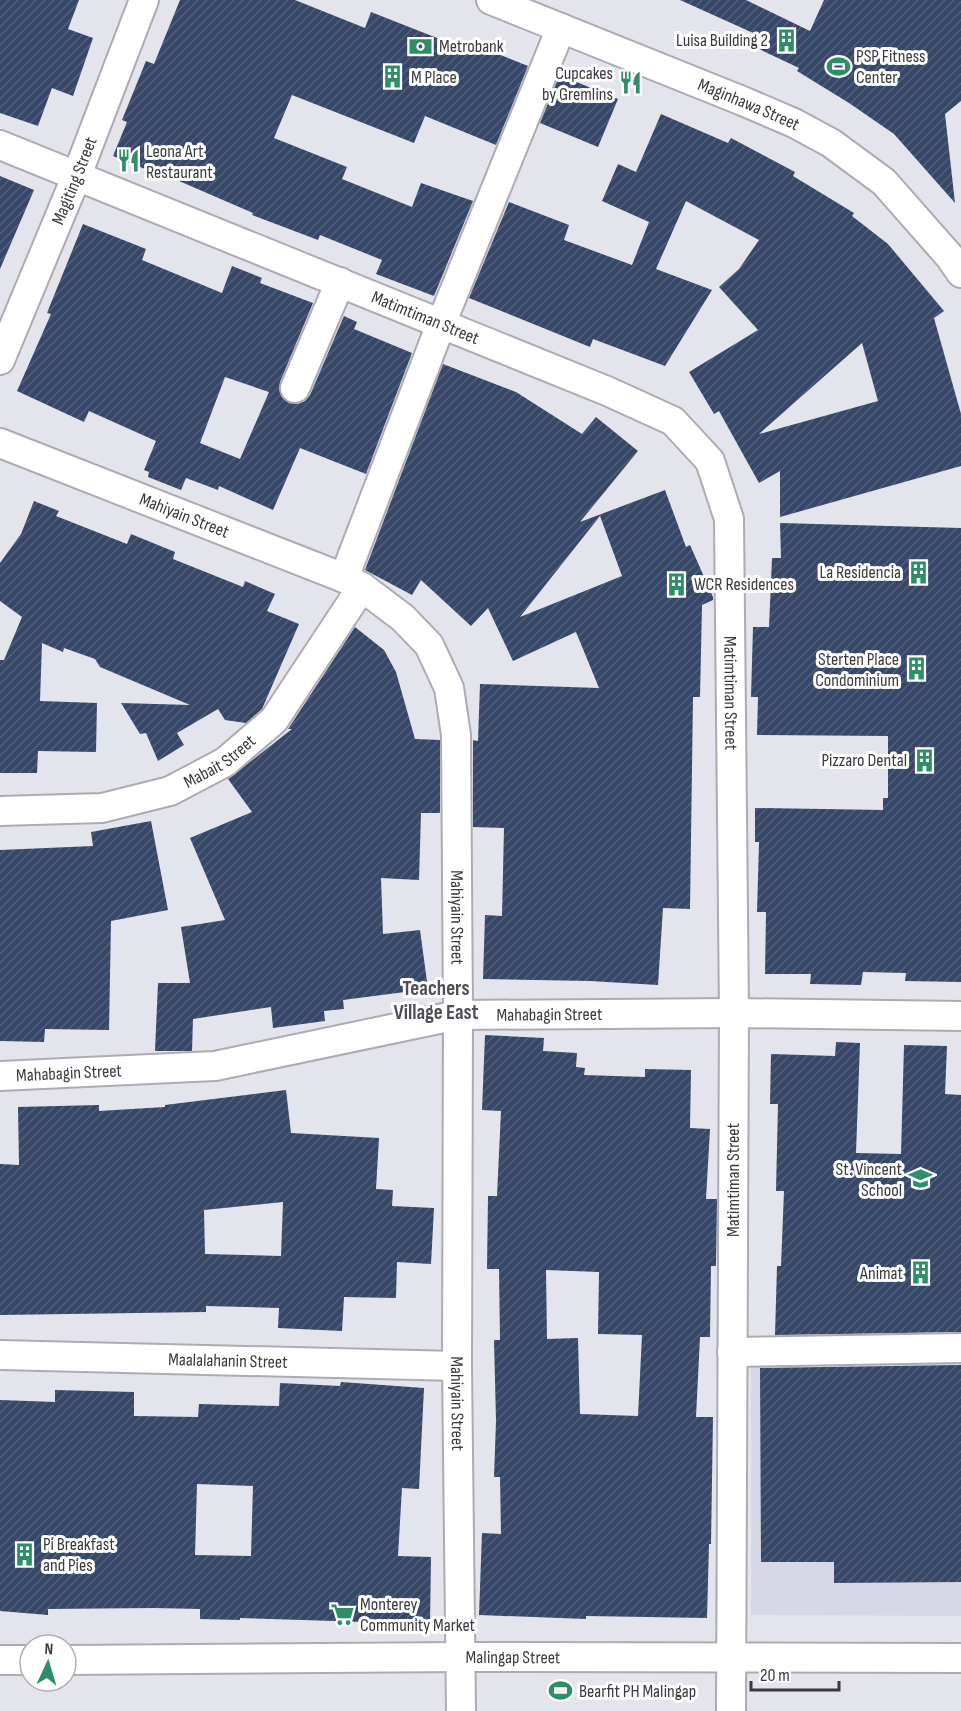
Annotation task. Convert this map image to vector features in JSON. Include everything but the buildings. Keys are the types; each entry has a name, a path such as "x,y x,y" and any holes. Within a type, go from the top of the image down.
{"street":[{"name":"Magiting Street","path":"0,360 77,175 144,0"},
{"name":"Maginhawa Street","path":"491,0 755,106 831,143 884,182 950,257 961,273"},
{"name":"Mabait Street","path":"0,811 102,808 170,790 225,762 274,720 353,583 441,324 561,28"},
{"name":"Matimtiman Street","path":"0,146 339,282 673,421 710,461 729,519 734,1013 731,1711"},
{"path":"295,388 339,282"},
{"name":"Mahiyain Street","path":"0,443 353,583 403,618 429,645 449,688 456,735 457,1366 461,1711"},
{"name":"Mahabagin Street","path":"0,1076 215,1066 458,1015 734,1013 961,1016"},
{"path":"732,1352 961,1348"},
{"name":"Maalalahanin Street","path":"0,1355 457,1366"},
{"name":"Malingap Street","path":"78,1660 461,1657 961,1658"},
{"path":"0,1660 18,1660"}],"shaded area":[{"path":"751,1343 961,1343 961,1616 751,1615"}],"place":[{"name":"Luisa Building 2","path":"786,40"},
{"name":"Metrobank","path":"421,46"},
{"name":"PSP Fitness Center","path":"838,66"},
{"name":"M Place","path":"393,77"},
{"name":"Cupcakes by Gremlins","path":"631,83"},
{"name":"Leona Art Restaurant","path":"128,161"},
{"name":"La Residencia","path":"919,572"},
{"name":"WCR Residences","path":"676,584"},
{"name":"Sterten Place Condominium","path":"917,669"},
{"name":"Pizzaro Dental","path":"925,760"},
{"name":"St. Vincent School","path":"920,1179"},
{"name":"Animat","path":"921,1273"},
{"name":"Pi Breakfast and Pies","path":"25,1554"},
{"name":"Monterey Community Market","path":"342,1614"},
{"name":"Bearfit PH Malingap","path":"561,1691"}],"district":[{"name":"Teachers Village East","path":"436,1000"}]}
